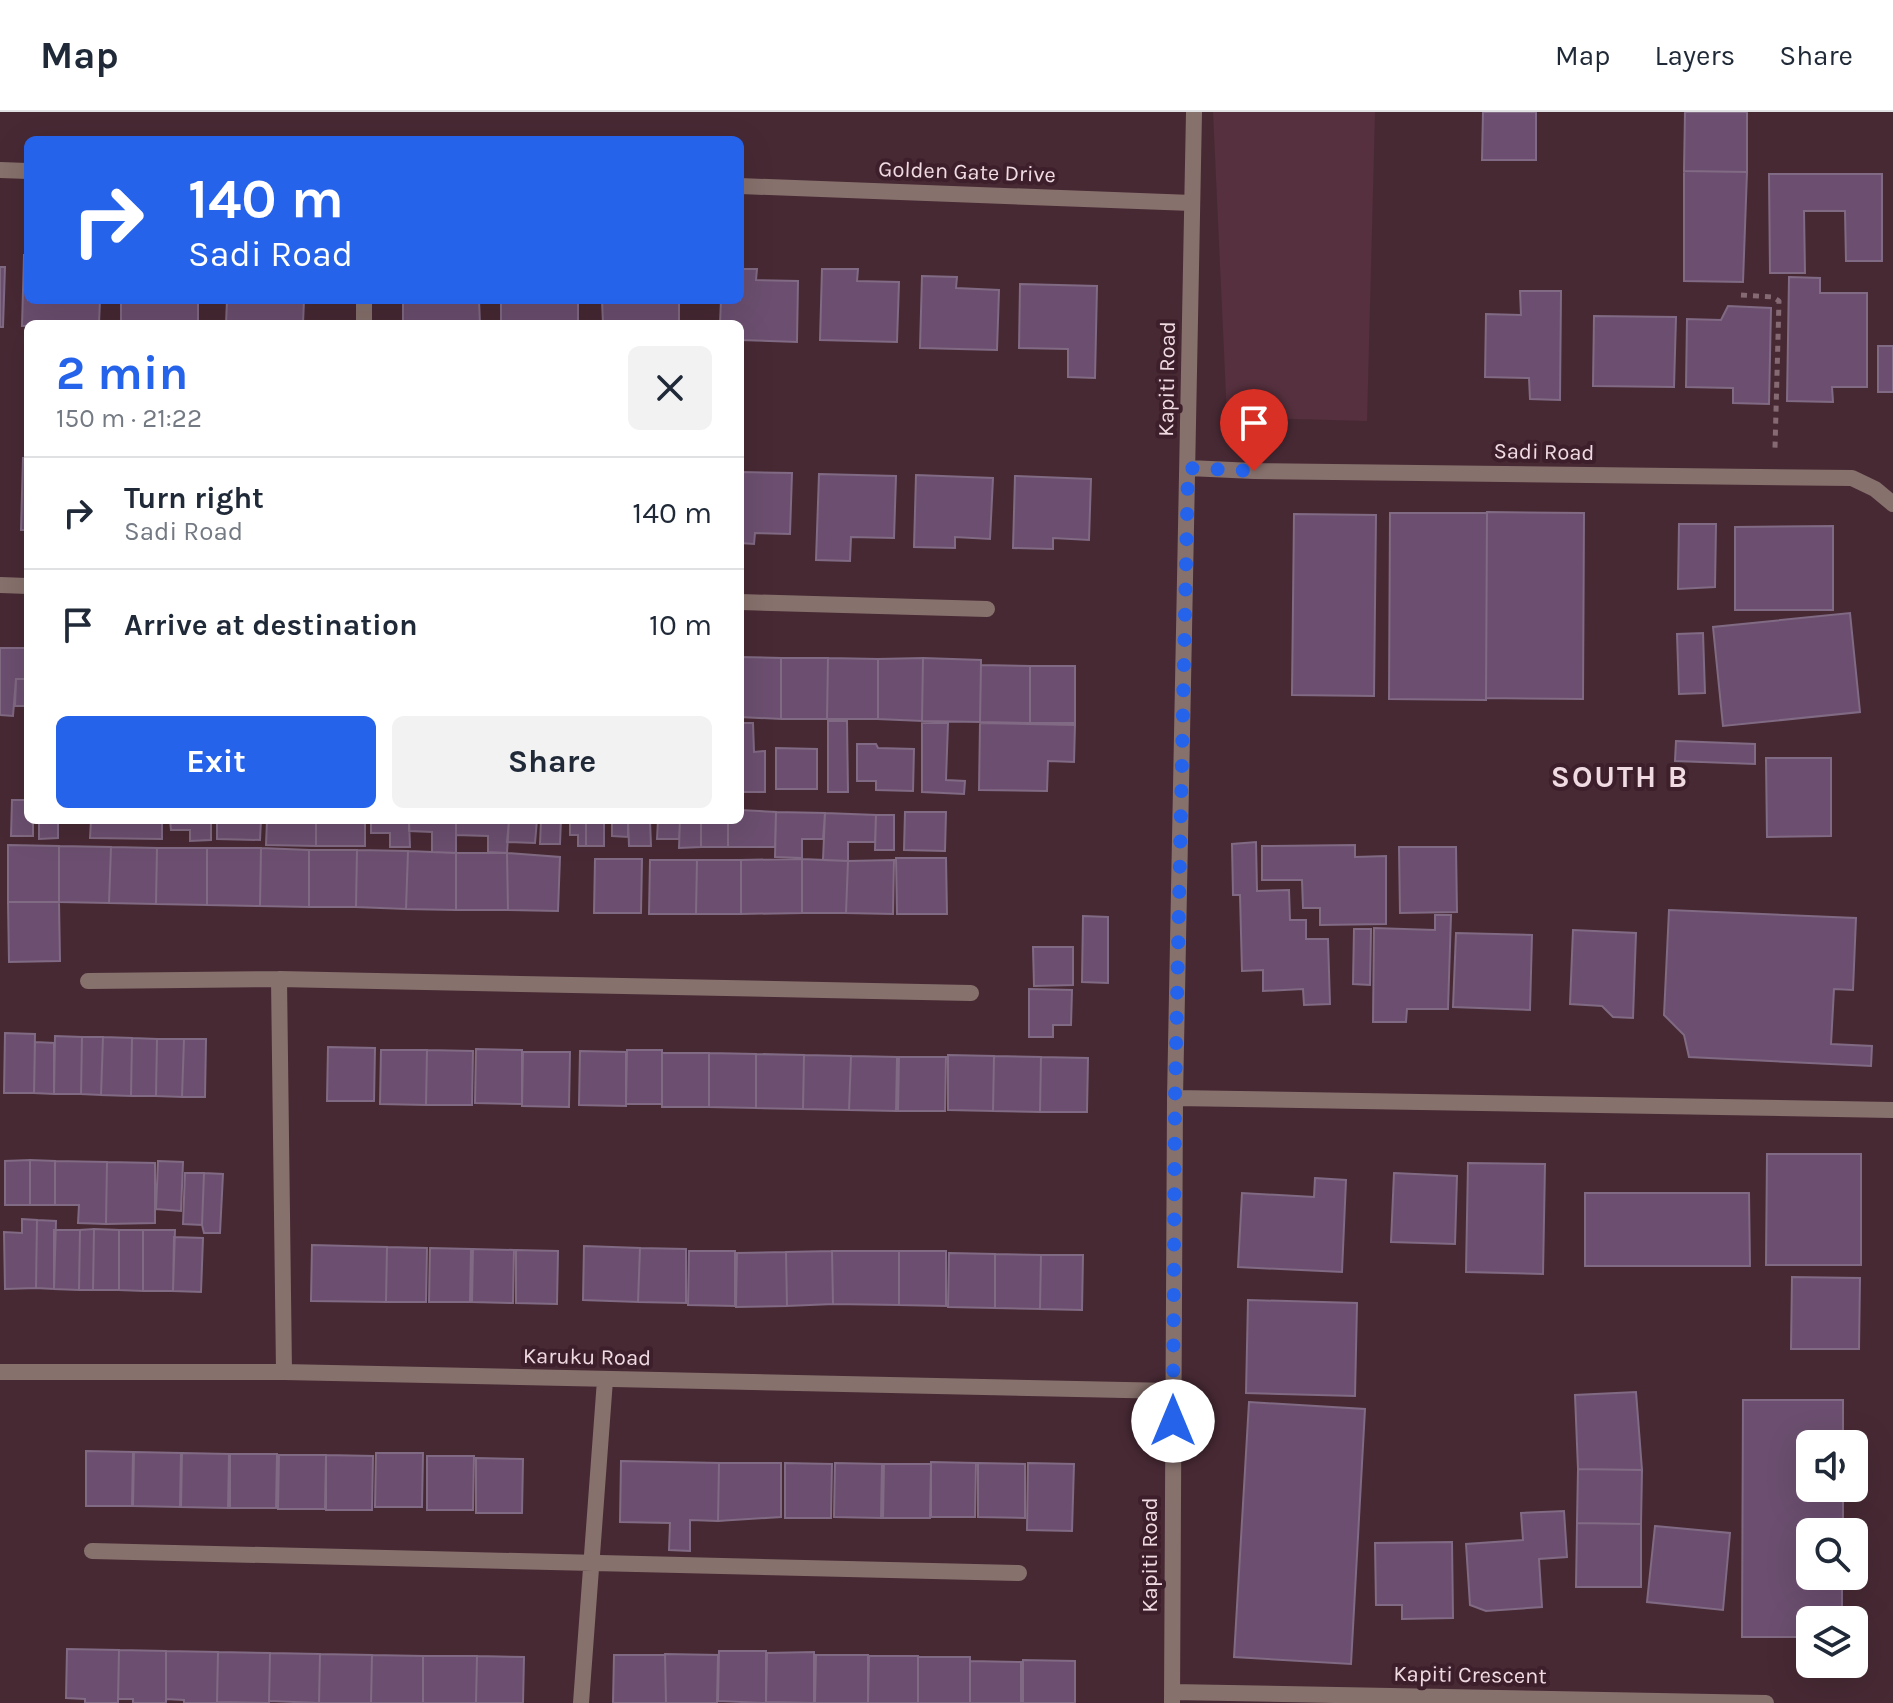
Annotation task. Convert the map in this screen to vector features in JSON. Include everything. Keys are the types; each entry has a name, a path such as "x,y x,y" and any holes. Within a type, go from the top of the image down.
{"street":[{"name":"Kapiti Road","path":"1172,1698 1175,1098 1194,112"},
{"path":"0,170 24,171"},
{"name":"Golden Gate Drive","path":"744,186 1192,203"},
{"name":"Sadi Road","path":"1188,468 1852,478 1875,489 1893,504"},
{"path":"0,585 24,586"},
{"path":"744,602 987,609"},
{"path":"279,979 284,1372"},
{"path":"88,981 279,979 971,993"},
{"path":"1175,1098 1893,1110"},
{"name":"Karuku Road","path":"0,1372 284,1372 1173,1391"},
{"path":"581,1703 605,1380"},
{"path":"92,1551 1019,1573"},
{"name":"Kapiti Crescent","path":"1172,1698 1766,1703"}],"path":[{"path":"1741,295 1773,297 1779,301 1774,477"}],"shaded area":[{"path":"1213,112 1375,112 1367,421 1227,417"}],"building":[{"path":"1483,112 1536,112 1536,160 1482,160"},
{"path":"1685,112 1747,112 1747,172 1684,171"},
{"path":"1684,171 1747,172 1743,282 1684,281"},
{"path":"1769,174 1882,174 1882,261 1846,261 1845,211 1804,211 1805,273 1770,273"},
{"path":"24,255 24,304 100,304 99,320 24,320 22,326"},
{"path":"0,267 5,267 3,327 0,327"},
{"path":"744,269 757,269 756,280 798,281 797,342 744,340 744,320 720,320 721,304 744,304"},
{"path":"822,269 858,269 857,281 899,282 897,342 820,340"},
{"path":"922,276 957,277 956,288 999,290 997,350 920,348"},
{"path":"1789,277 1820,278 1820,293 1867,293 1867,387 1832,387 1833,402 1787,401"},
{"path":"1020,284 1097,286 1095,378 1068,377 1068,349 1019,348"},
{"path":"1520,291 1561,291 1560,400 1530,399 1529,378 1485,377 1486,314 1521,315"},
{"path":"121,304 198,304 198,320 121,320"},
{"path":"227,304 304,304 303,320 226,320"},
{"path":"403,304 479,304 480,320 403,320"},
{"path":"501,304 578,304 578,320 501,320"},
{"path":"602,304 679,304 679,320 603,320"},
{"path":"1728,306 1771,308 1769,404 1733,403 1733,388 1686,387 1687,319 1721,320"},
{"path":"1594,316 1676,317 1674,387 1593,386"},
{"path":"1878,346 1893,346 1893,392 1878,392"},
{"path":"23,458 24,458 24,530 21,530"},
{"path":"744,472 792,473 790,534 755,533 754,544 744,543"},
{"path":"819,474 896,476 894,538 851,537 850,561 816,560"},
{"path":"916,475 993,478 990,539 955,537 955,548 914,547"},
{"path":"1015,476 1091,479 1089,540 1053,538 1053,549 1013,548"},
{"path":"1487,512 1584,513 1583,699 1486,698"},
{"path":"1390,513 1487,513 1486,700 1389,699"},
{"path":"1294,514 1376,515 1374,696 1292,695"},
{"path":"1679,524 1716,524 1715,587 1678,589"},
{"path":"1833,526 1833,610 1735,610 1735,527"},
{"path":"1850,613 1860,712 1723,726 1713,627"},
{"path":"1703,633 1705,693 1679,694 1677,634"},
{"path":"0,648 24,648 24,679 16,679 13,716 0,715"},
{"path":"744,657 781,658 781,719 744,717"},
{"path":"781,658 828,658 827,719 781,719"},
{"path":"828,658 878,659 878,719 827,719"},
{"path":"923,658 981,660 980,722 922,721"},
{"path":"923,658 922,721 878,719 878,659"},
{"path":"981,665 1030,666 1030,723 980,722"},
{"path":"1030,666 1075,666 1075,723 1030,723"},
{"path":"16,679 24,679 24,706 15,706"},
{"path":"828,721 847,721 848,792 828,792"},
{"path":"744,723 753,723 754,752 765,751 765,792 744,792"},
{"path":"922,723 948,723 946,780 965,781 964,794 922,792"},
{"path":"980,723 1075,725 1074,762 1048,761 1047,791 979,790"},
{"path":"1676,741 1755,744 1755,764 1675,761"},
{"path":"857,744 914,749 913,791 876,790 876,781 857,781"},
{"path":"776,748 817,749 817,789 776,789"},
{"path":"1766,758 1831,758 1831,836 1767,837"},
{"path":"12,800 24,800 24,824 33,824 33,836 11,836"},
{"path":"744,810 776,812 775,847 728,847 728,824 744,824"},
{"path":"776,812 825,813 823,839 802,839 802,858 775,857"},
{"path":"905,812 946,812 945,851 904,850"},
{"path":"825,813 876,815 875,842 848,842 848,861 823,860"},
{"path":"876,815 894,815 894,850 875,850"},
{"path":"39,824 58,824 58,838 39,839"},
{"path":"91,824 162,824 162,839 90,838"},
{"path":"170,824 211,824 211,840 190,841 190,830 171,830"},
{"path":"217,824 261,824 260,840 217,839"},
{"path":"267,824 316,824 316,846 266,845"},
{"path":"316,824 365,824 365,846 316,846"},
{"path":"371,824 409,824 410,847 390,847 390,833 371,833"},
{"path":"409,824 456,824 456,853 432,852 432,832 409,831"},
{"path":"456,824 509,824 507,853 488,852 488,836 456,835"},
{"path":"509,824 537,824 535,843 507,842"},
{"path":"541,824 561,824 560,844 540,844"},
{"path":"570,824 586,824 586,846 578,846 578,835 570,835"},
{"path":"586,824 604,824 604,846 586,846"},
{"path":"612,824 628,824 628,837 612,836"},
{"path":"628,824 650,824 651,846 629,846"},
{"path":"658,824 680,824 679,839 657,839"},
{"path":"680,824 701,824 701,847 679,848"},
{"path":"701,824 728,824 728,847 701,847"},
{"path":"1256,842 1257,891 1289,890 1290,920 1306,920 1306,939 1328,939 1330,1004 1304,1005 1303,989 1263,991 1263,970 1242,971 1240,895 1233,895 1232,844"},
{"path":"8,845 59,846 59,902 8,902"},
{"path":"1355,845 1355,857 1386,856 1386,924 1320,925 1320,908 1303,908 1302,880 1262,880 1262,846"},
{"path":"59,846 111,847 109,903 59,902"},
{"path":"111,847 157,848 156,904 109,903"},
{"path":"1399,847 1456,847 1457,912 1400,913"},
{"path":"157,848 207,848 207,905 156,904"},
{"path":"207,848 261,848 260,906 207,905"},
{"path":"261,848 309,850 309,907 260,906"},
{"path":"309,850 357,850 356,907 309,907"},
{"path":"357,850 408,851 406,909 356,907"},
{"path":"408,851 456,853 456,910 406,909"},
{"path":"456,853 507,853 508,910 456,910"},
{"path":"507,853 560,857 558,911 508,910"},
{"path":"896,858 946,858 947,914 897,914"},
{"path":"595,859 642,859 641,913 594,913"},
{"path":"802,859 848,861 846,913 802,913"},
{"path":"802,859 802,913 741,914 741,860"},
{"path":"650,860 697,860 696,914 649,914"},
{"path":"697,860 741,860 741,914 696,914"},
{"path":"894,860 893,914 846,913 848,861"},
{"path":"8,902 59,902 60,961 9,962"},
{"path":"1669,910 1856,918 1853,990 1834,989 1831,1044 1872,1046 1871,1066 1689,1057 1684,1035 1664,1015"},
{"path":"1435,915 1451,915 1448,1009 1407,1009 1406,1022 1373,1022 1374,928 1435,930"},
{"path":"1083,916 1108,917 1108,983 1082,982"},
{"path":"1354,929 1371,929 1370,985 1353,984"},
{"path":"1573,930 1636,933 1633,1018 1613,1017 1602,1006 1570,1004"},
{"path":"1456,933 1532,935 1530,1010 1453,1007"},
{"path":"1033,947 1073,947 1073,985 1034,986"},
{"path":"1029,989 1072,990 1071,1025 1053,1025 1053,1037 1029,1037"},
{"path":"5,1033 35,1034 34,1093 4,1093"},
{"path":"55,1036 82,1037 81,1094 54,1094"},
{"path":"82,1037 103,1037 101,1095 81,1094"},
{"path":"103,1037 132,1038 131,1096 101,1095"},
{"path":"132,1038 157,1039 156,1096 131,1096"},
{"path":"157,1039 184,1039 182,1097 156,1096"},
{"path":"184,1039 206,1039 205,1097 182,1097"},
{"path":"35,1042 54,1043 54,1094 34,1093"},
{"path":"328,1047 375,1048 374,1101 327,1101"},
{"path":"476,1049 522,1050 522,1104 475,1103"},
{"path":"381,1050 427,1050 426,1105 380,1104"},
{"path":"427,1050 473,1051 472,1105 426,1105"},
{"path":"627,1050 662,1050 662,1104 626,1104"},
{"path":"580,1051 626,1052 626,1106 579,1105"},
{"path":"523,1052 570,1052 569,1107 522,1106"},
{"path":"662,1053 709,1053 709,1107 662,1107"},
{"path":"709,1053 756,1054 756,1108 709,1107"},
{"path":"756,1054 804,1055 803,1109 756,1108"},
{"path":"804,1055 851,1056 849,1110 803,1109"},
{"path":"948,1055 994,1056 993,1111 948,1110"},
{"path":"851,1056 897,1057 896,1111 849,1110"},
{"path":"994,1056 1041,1057 1040,1112 993,1111"},
{"path":"899,1057 946,1057 945,1111 898,1111"},
{"path":"1041,1057 1088,1058 1087,1112 1040,1112"},
{"path":"1767,1154 1861,1154 1861,1265 1766,1265"},
{"path":"30,1160 55,1161 55,1205 30,1205"},
{"path":"30,1160 30,1205 5,1205 5,1161"},
{"path":"55,1161 107,1162 106,1224 78,1223 79,1205 55,1205"},
{"path":"158,1161 183,1162 181,1211 156,1209"},
{"path":"107,1162 155,1163 155,1223 106,1224"},
{"path":"1468,1163 1545,1164 1543,1274 1466,1272"},
{"path":"185,1173 204,1173 202,1225 183,1224"},
{"path":"204,1173 223,1174 220,1233 204,1233"},
{"path":"1394,1173 1457,1176 1455,1244 1391,1242"},
{"path":"1315,1178 1346,1180 1342,1272 1238,1267 1242,1193 1314,1197"},
{"path":"1585,1193 1749,1193 1750,1266 1585,1266"},
{"path":"22,1219 37,1220 36,1288 5,1289 4,1232 22,1233"},
{"path":"37,1220 56,1221 54,1289 36,1288"},
{"path":"94,1229 93,1290 79,1290 80,1230"},
{"path":"94,1229 119,1230 119,1290 93,1290"},
{"path":"54,1230 80,1230 79,1290 54,1289"},
{"path":"119,1230 143,1230 143,1291 119,1290"},
{"path":"143,1230 175,1230 173,1291 143,1291"},
{"path":"174,1237 203,1238 201,1292 173,1291"},
{"path":"312,1245 387,1247 386,1302 311,1301"},
{"path":"584,1246 640,1248 638,1302 583,1300"},
{"path":"387,1247 427,1248 426,1302 386,1302"},
{"path":"430,1248 471,1249 470,1302 429,1302"},
{"path":"640,1248 686,1249 686,1303 638,1302"},
{"path":"473,1249 514,1250 513,1303 472,1302"},
{"path":"516,1250 558,1251 557,1304 516,1303"},
{"path":"689,1251 735,1251 735,1306 688,1305"},
{"path":"832,1251 899,1251 899,1305 833,1304"},
{"path":"832,1251 833,1304 787,1306 786,1252"},
{"path":"899,1251 946,1251 946,1306 899,1305"},
{"path":"786,1252 787,1306 736,1307 737,1253"},
{"path":"949,1253 995,1254 995,1308 948,1307"},
{"path":"995,1254 1041,1255 1040,1309 995,1308"},
{"path":"1041,1255 1083,1255 1082,1310 1040,1309"},
{"path":"1792,1277 1860,1278 1859,1349 1791,1349"},
{"path":"1248,1300 1357,1303 1355,1396 1246,1393"},
{"path":"1636,1392 1642,1470 1578,1469 1575,1395"},
{"path":"1743,1400 1843,1400 1843,1430 1796,1430 1796,1502 1843,1502 1843,1518 1796,1518 1796,1590 1842,1590 1842,1606 1796,1606 1796,1637 1742,1637"},
{"path":"1249,1402 1365,1409 1351,1664 1234,1657"},
{"path":"86,1451 133,1452 132,1506 86,1506"},
{"path":"134,1452 181,1453 180,1507 133,1506"},
{"path":"182,1453 229,1454 228,1508 181,1507"},
{"path":"376,1453 423,1453 422,1507 375,1507"},
{"path":"230,1454 277,1454 276,1508 230,1508"},
{"path":"279,1455 326,1455 325,1509 278,1509"},
{"path":"326,1455 373,1456 372,1510 326,1510"},
{"path":"427,1456 474,1456 473,1510 427,1510"},
{"path":"476,1458 523,1459 522,1513 476,1513"},
{"path":"621,1461 719,1463 718,1521 690,1520 690,1551 669,1550 670,1523 620,1522"},
{"path":"931,1462 976,1463 975,1517 931,1517"},
{"path":"719,1463 781,1463 781,1517 718,1521"},
{"path":"785,1463 832,1464 831,1518 785,1518"},
{"path":"835,1463 882,1464 881,1518 834,1517"},
{"path":"978,1463 1025,1464 1025,1518 978,1517"},
{"path":"1028,1463 1074,1464 1072,1531 1027,1530"},
{"path":"884,1464 931,1464 930,1518 883,1518"},
{"path":"1578,1469 1642,1470 1641,1524 1577,1523"},
{"path":"1564,1511 1567,1557 1539,1559 1542,1607 1486,1611 1470,1605 1466,1544 1523,1540 1521,1513"},
{"path":"1577,1523 1641,1524 1641,1587 1576,1587"},
{"path":"1655,1526 1730,1533 1723,1610 1647,1602"},
{"path":"1452,1542 1453,1618 1402,1619 1402,1605 1376,1605 1375,1543"},
{"path":"67,1649 119,1650 118,1703 85,1703 85,1699 66,1698"},
{"path":"119,1650 166,1651 166,1703 133,1703 133,1699 118,1699"},
{"path":"166,1651 218,1652 217,1703 184,1703 184,1700 166,1699"},
{"path":"719,1651 766,1651 766,1703 718,1701"},
{"path":"218,1652 270,1653 269,1703 217,1702"},
{"path":"814,1652 814,1703 766,1702 767,1653"},
{"path":"270,1653 320,1654 319,1703 269,1701"},
{"path":"320,1654 372,1655 371,1703 319,1703"},
{"path":"665,1654 718,1655 717,1703 666,1703"},
{"path":"372,1655 423,1656 423,1703 371,1703"},
{"path":"614,1655 665,1655 666,1703 613,1703"},
{"path":"816,1655 868,1655 868,1703 815,1703"},
{"path":"423,1656 477,1656 476,1703 423,1703"},
{"path":"477,1656 524,1657 523,1703 476,1703"},
{"path":"869,1656 918,1656 918,1703 868,1703"},
{"path":"918,1657 970,1657 970,1703 918,1703"},
{"path":"1023,1660 1075,1661 1075,1703 1023,1703"},
{"path":"970,1661 1021,1662 1021,1703 970,1703"}],"district":[{"name":"SOUTH B","path":"1620,777"}],"route":[{"path":"1173,1421 1175,1098 1188,468 1254,471"}]}
